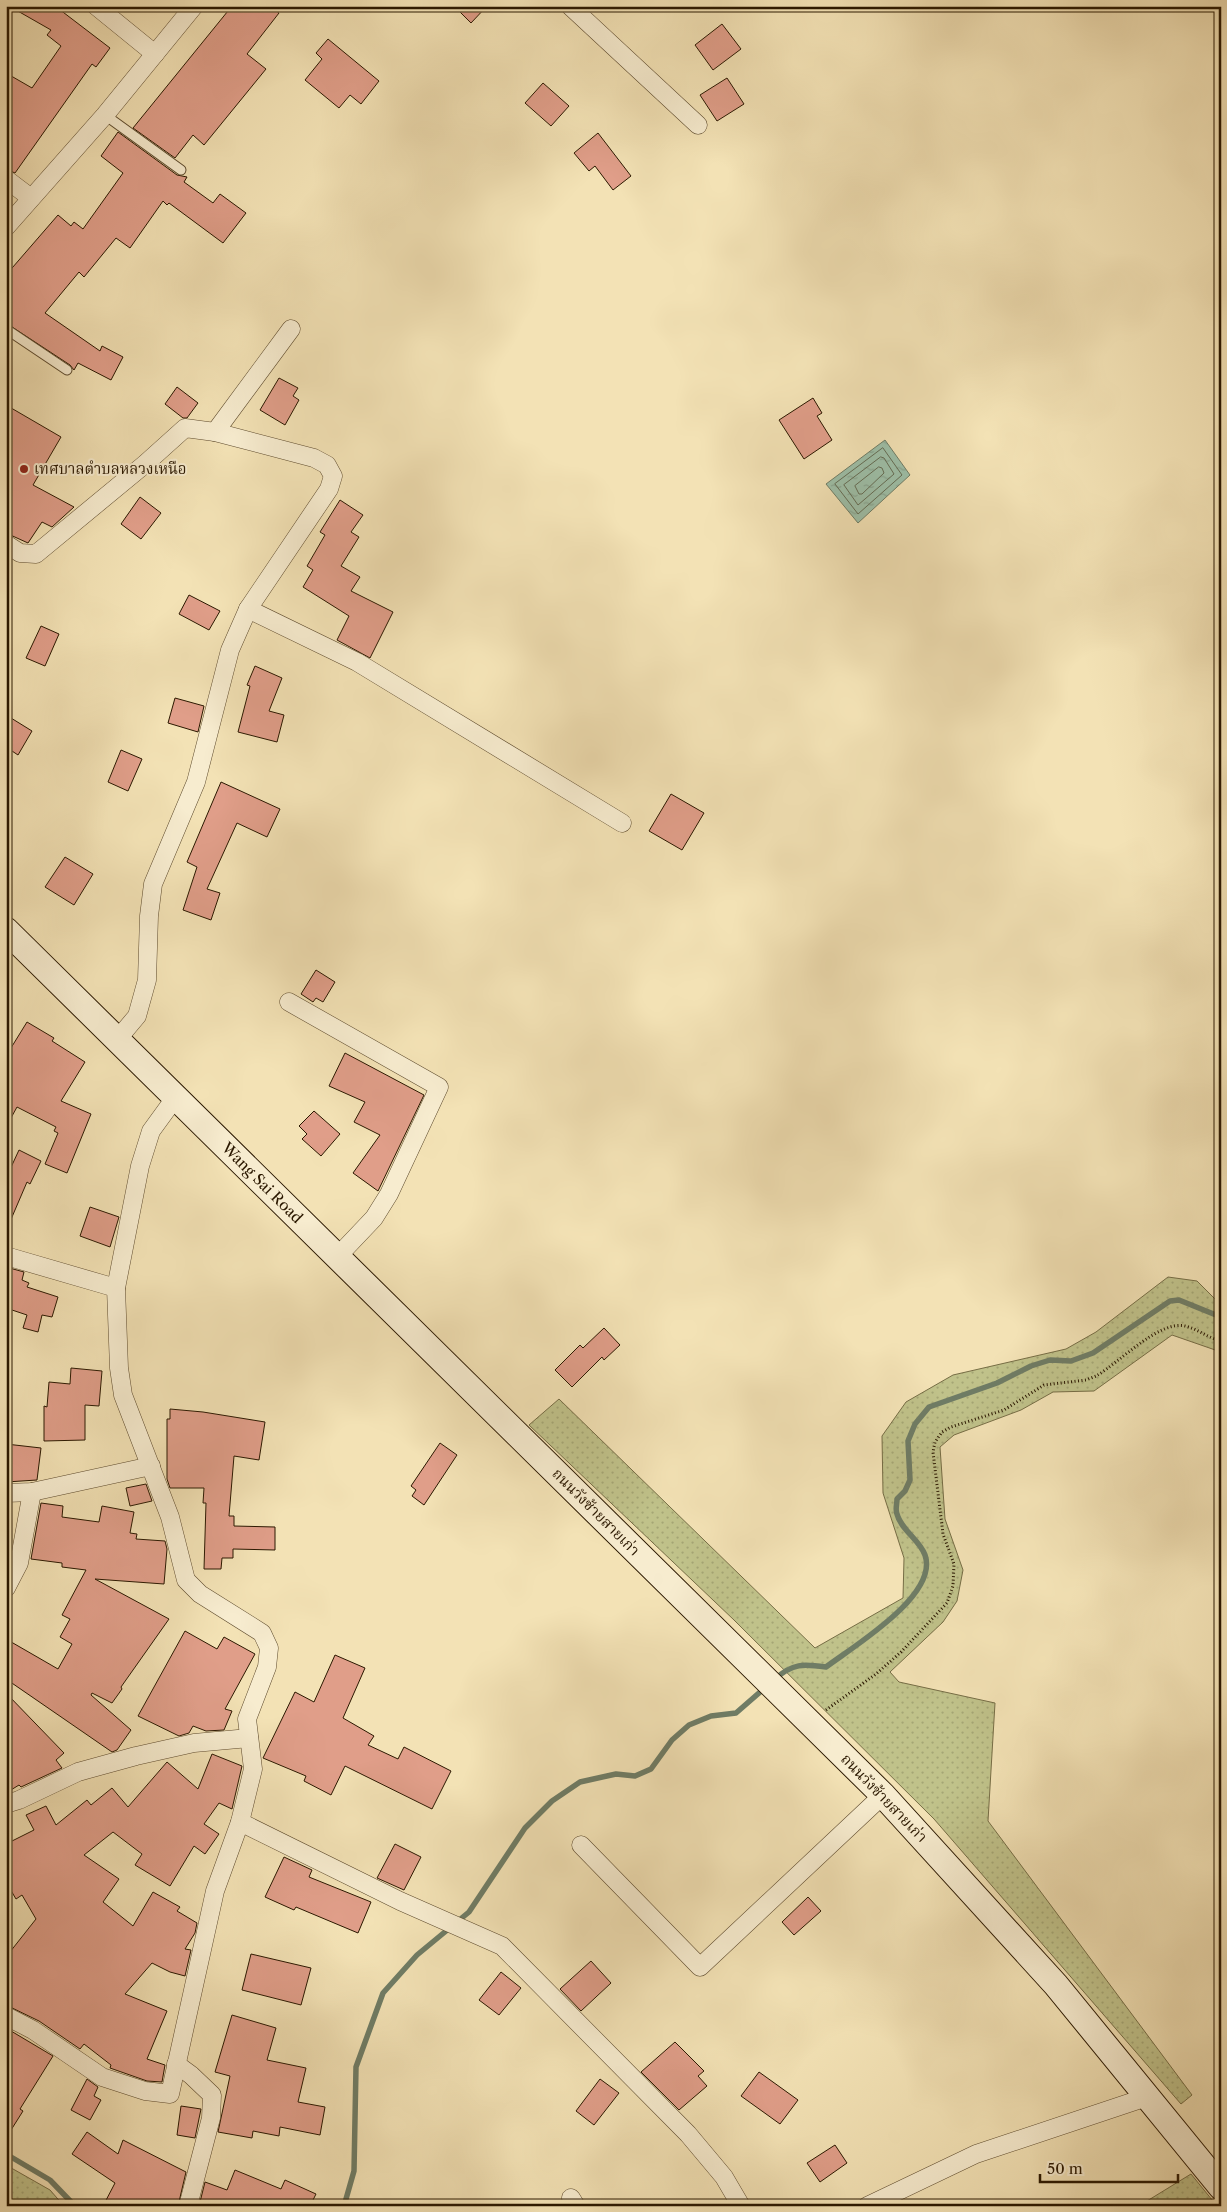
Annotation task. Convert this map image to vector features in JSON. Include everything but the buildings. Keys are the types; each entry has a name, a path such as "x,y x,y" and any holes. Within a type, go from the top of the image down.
{"main road":[{"name":"Wang Sai Road","path":"6,930 518,1435"},
{"name":"ถนนวังซ้ายสายเก่า","path":"518,1435 883,1795 1056,1985 1221,2187"}],"street":[{"path":"96,6 155,54"},
{"path":"6,227 105,115 194,6"},
{"path":"570,6 698,125"},
{"path":"6,179 31,198"},
{"path":"215,432 292,329"},
{"path":"6,544 20,552 36,554 145,464 185,428 215,432 314,458 327,465 333,476 328,489 248,609 230,650 196,782 153,884 148,916 147,980 138,1016 116,1040"},
{"path":"248,609 356,662 622,823"},
{"path":"289,1002 439,1087 384,1202 374,1218 337,1257"},
{"path":"6,2016 102,2077 145,2091 170,2094 215,1891 240,1822 253,1769 247,1719 267,1667 269,1648 262,1633 200,1594 186,1580 170,1517 123,1395 119,1368 116,1288 140,1166 150,1132 175,1098"},
{"path":"6,1256 116,1288"},
{"path":"6,1493 32,1492 151,1466"},
{"path":"6,1588 19,1563 32,1492"},
{"path":"6,1804 19,1800 78,1772 136,1756 194,1743 249,1738"},
{"path":"581,1845 700,1967 883,1795"},
{"path":"240,1822 441,1919 502,1946 688,2134 724,2177 741,2206"},
{"path":"176,2064 191,2074 212,2095 211,2118 188,2206"},
{"path":"868,2206 976,2154 1147,2097"}],"lane":[{"path":"105,115 181,170"},
{"path":"6,329 67,370"}],"path":[{"path":"809,1722 876,1674 901,1652 947,1603 953,1586 954,1564 943,1534 933,1452 935,1442 942,1432 1004,1410 1044,1385 1086,1380 1096,1376 1155,1334 1173,1325 1184,1325 1221,1341"}],"shaded area":[{"path":"1168,1277 1197,1281 1221,1305 1221,1352 1172,1335 1094,1391 1053,1392 1021,1410 954,1435 940,1447 945,1519 963,1570 957,1601 943,1622 890,1672 899,1682 995,1703 988,1821 1192,2095 1181,2104 934,1819 734,1620 529,1425 559,1399 815,1648 903,1598 904,1558 883,1493 882,1436 906,1402 953,1375 1066,1349 1096,1332"},
{"path":"6,2165 50,2190 64,2206 6,2206"},
{"path":"1191,2174 1217,2206 1151,2206 1147,2201"}],"water":[{"path":"885,440 910,475 858,523 826,484"}],"waterway":[{"path":"775,1679 793,1667 811,1665 826,1667 891,1618 907,1602 919,1586 926,1570 925,1555 902,1525 896,1509 897,1499 905,1491 910,1480 908,1441 915,1424 929,1407 997,1383 1031,1366 1050,1360 1071,1361 1093,1353 1170,1301 1179,1300 1221,1317"},
{"path":"344,2206 354,2171 356,2067 383,1993 417,1955 469,1912 525,1828 552,1801 580,1782 616,1774 635,1776 651,1769 672,1740 689,1725 711,1716 736,1713 766,1687"},
{"path":"6,2154 50,2180 75,2206"}],"place":[{"name":"เทศบาลตำบลหลวงเหนือ","path":"24,469"}]}
